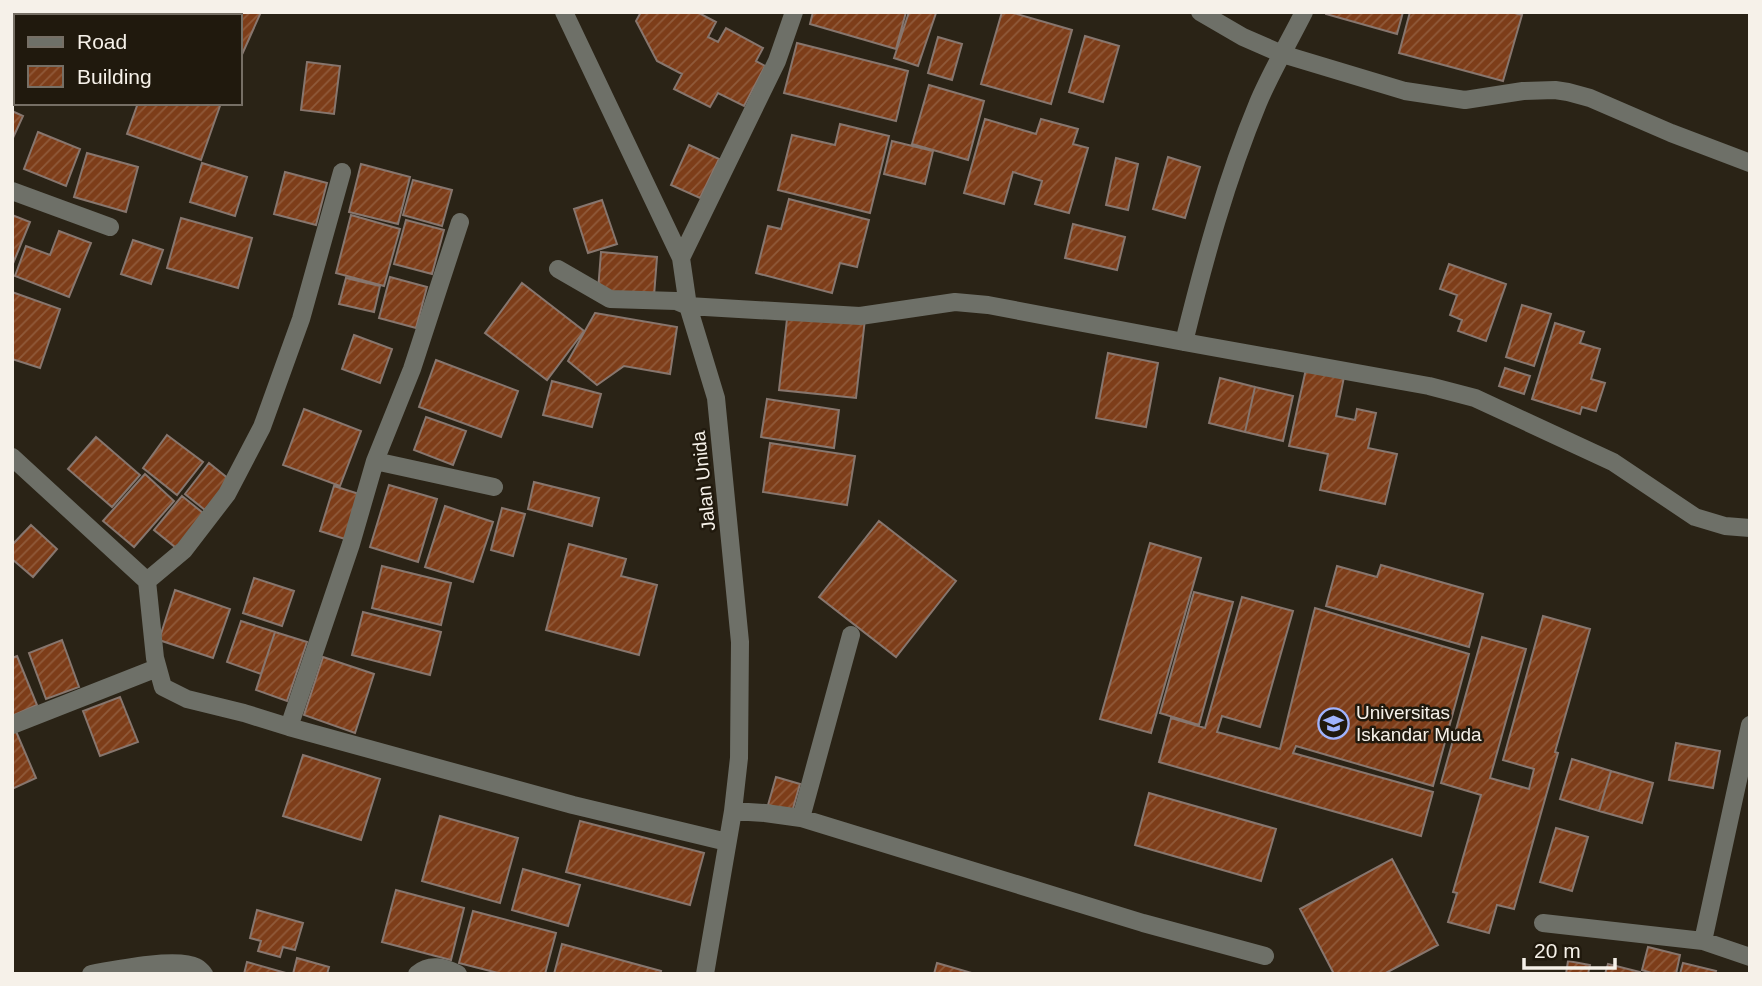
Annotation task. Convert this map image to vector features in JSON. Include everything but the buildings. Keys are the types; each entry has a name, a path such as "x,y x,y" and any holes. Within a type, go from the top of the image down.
{"street":[{"name":"Jalan Unida","path":"564,12 681,258 688,306 716,398 740,642 738,758 733,811 705,974"},
{"path":"681,258 777,61 794,12"},
{"path":"1200,12 1243,37 1282,54 1405,91 1465,100 1523,91 1569,92 1750,163"},
{"path":"1184,342 1206,253 1258,101 1304,12"},
{"path":"147,581 184,550 227,494 262,427 301,319 342,173"},
{"path":"12,191 110,227"},
{"path":"289,727 351,544 375,461 412,369 460,222"},
{"path":"558,269 610,299 860,316 956,302 988,304 1429,386 1475,398 1613,462 1695,517 1725,526 1750,528"},
{"path":"12,457 147,581 155,658 163,687 187,699 573,805 727,842"},
{"path":"375,461 494,487"},
{"path":"801,818 851,635"},
{"path":"12,725 157,668"},
{"path":"1703,942 1750,725"},
{"path":"733,811 801,818 1143,923 1265,956"},
{"path":"1543,923 1703,942 1750,957"},
{"path":"91,974 155,964 186,964 204,974"},
{"path":"418,974 423,969 436,966 458,974"}],"place":[{"name":"Universitas Iskandar Muda","path":"1333,723"}]}
